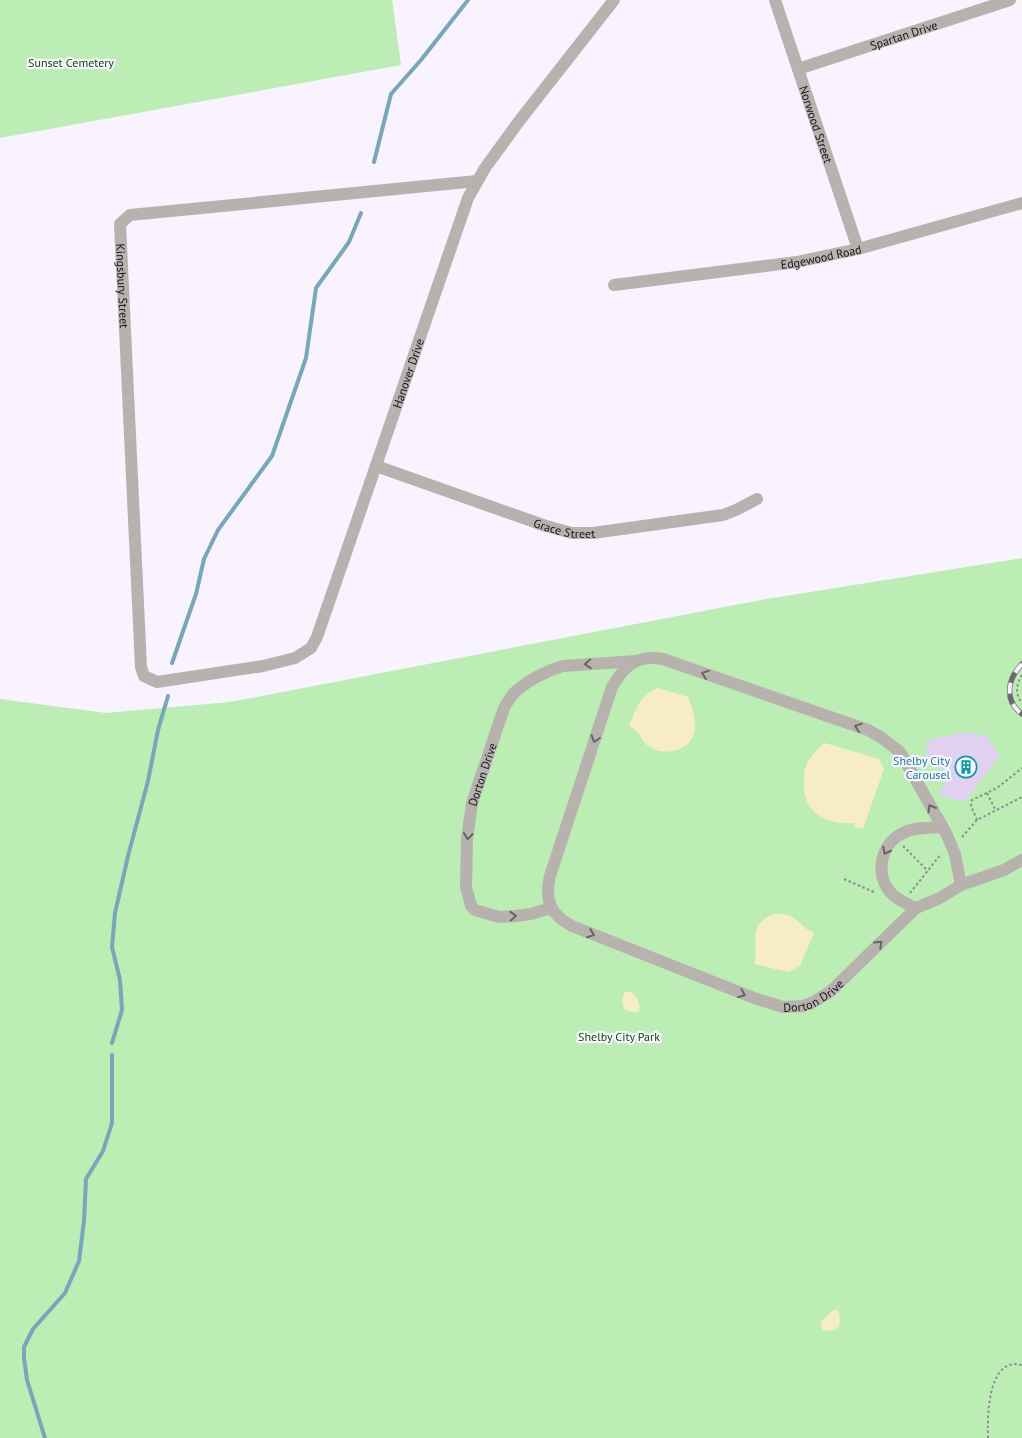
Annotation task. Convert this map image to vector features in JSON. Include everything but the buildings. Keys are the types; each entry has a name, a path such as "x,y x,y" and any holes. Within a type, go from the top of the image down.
{"street":[{"name":"Hanover Drive","path":"175,679 263,666 295,658 311,648 317,637 468,198 485,168 520,120 614,0"},
{"name":"Norwood Street","path":"775,0 858,249"},
{"name":"Spartan Drive","path":"798,69 1010,0"},
{"name":"Kingsbury Street","path":"175,679 157,682 144,676 141,667 120,224 130,215 477,181"},
{"name":"Edgewood Road","path":"614,285 797,262 858,249 1022,203"},
{"name":"Grace Street","path":"376,466 546,526 572,533 593,533 723,515 757,499"},
{"name":"Dorton Drive","path":"961,885 955,854 943,827 900,752 882,738 868,730 654,657 636,661 563,666 527,683 512,695 504,708 472,803 467,839 466,887 471,906 475,910 499,916 516,916 551,908 563,922 572,926 754,998 792,1008 812,1003 832,990 916,908 940,898 961,885 1004,870 1022,860"},
{"path":"551,908 548,893 550,876 612,687 625,669 636,661"},
{"path":"916,908 903,898 891,893 885,885 882,860 885,851 898,835 912,829 943,827"}],"path":[{"path":"1022,675 1017,686 1018,695 1022,703"},
{"path":"977,820 971,802 976,797 988,793 1001,785 1022,768"},
{"path":"988,793 996,811"},
{"path":"962,837 977,820 1022,797"},
{"path":"896,838 928,871"},
{"path":"844,879 881,895 903,898 946,848"},
{"path":"988,1438 989,1403 1000,1371 1007,1365 1022,1365"}],"green space":[{"name":"Sunset Cemetery","path":"0,0 392,0 401,65 0,138"},
{"name":"Shelby City Park","path":"1022,558 1022,1438 0,1438 0,699 106,713 230,702 761,600"}],"sand":[{"path":"658,688 688,697 695,720 694,735 690,741 685,746 670,752 663,752 647,746 636,731 629,726 642,699"},
{"path":"825,743 879,759 884,769 863,829 855,827 855,823 834,822 825,819 811,808 806,800 804,774 806,766 812,755"},
{"path":"773,914 792,917 814,933 800,966 788,972 754,964 756,930 764,919"},
{"path":"627,991 633,993 638,999 640,1008 638,1012 629,1011 624,1008 622,1002 624,993"},
{"path":"837,1309 840,1315 839,1327 832,1331 823,1330 821,1322 832,1311"}],"waterway":[{"path":"374,162 391,94 421,60 468,0"},
{"path":"172,663 196,594 204,559 218,530 272,456 306,358 316,288 349,242 361,213"},
{"path":"112,1043 122,1010 120,980 112,947 115,913 148,781 158,730 168,696"},
{"path":"45,1438 27,1380 24,1347 33,1329 65,1293 79,1261 84,1221 86,1179 103,1151 112,1123 112,1055"}],"railway":[{"path":"1022,664 1013,676 1010,690 1012,703 1022,714"}],"place":[{"name":"Shelby City Carousel","path":"966,767"}]}
